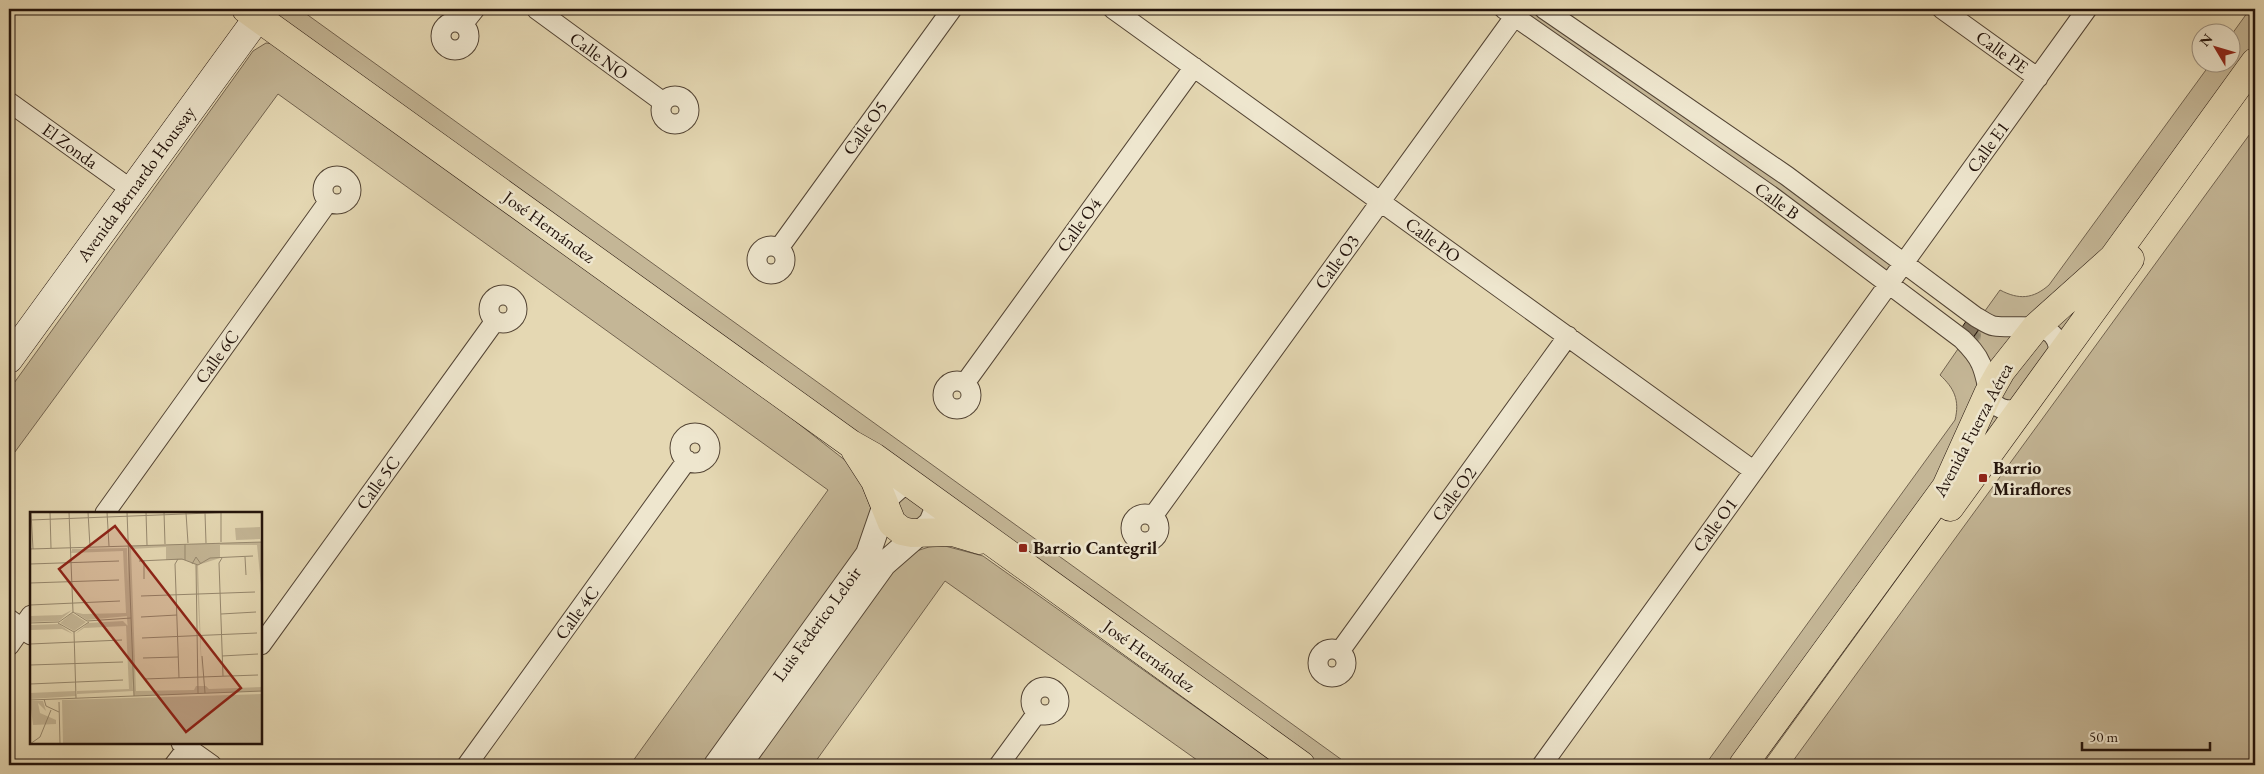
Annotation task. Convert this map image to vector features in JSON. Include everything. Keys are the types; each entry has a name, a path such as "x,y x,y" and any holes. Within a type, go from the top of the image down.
{"main road":[{"name":"Avenida Bernardo Houssay","path":"9,359 132,190 256,12"},
{"name":"José Hernández","path":"256,12 851,444 874,457 1301,765"},
{"name":"Avenida Fuerza Aérea","path":"1743,765 1946,487 1988,394 2001,371 2036,327 2113,258 2255,62"},
{"name":"Avenida Fuerza Aérea","path":"1762,765 2255,85"},
{"name":"José Hernández","path":"851,444 875,481 892,523 902,530 912,533 923,531 953,532 996,546"}],"street":[{"path":"464,24 474,9"},
{"name":"Calle NO","path":"536,9 663,102"},
{"name":"Calle O5","path":"779,248 952,9"},
{"name":"Calle PO","path":"1112,9 1754,471"},
{"name":"Calle B","path":"1544,9 1787,176 1976,317 1992,325 2008,328 2036,327"},
{"name":"Calle PE","path":"1942,9 2038,78"},
{"name":"Calle E1","path":"1888,285 2088,9"},
{"name":"Calle B","path":"1513,11 1770,195 1962,339 1981,364 1988,394"},
{"name":"Calle O3","path":"1153,516 1380,202 1513,11"},
{"name":"Calle O4","path":"965,383 1194,67"},
{"name":"El Zonda","path":"9,102 132,190"},
{"name":"Calle 6C","path":"106,512 328,202"},
{"name":"Calle O1","path":"1542,765 1888,285"},
{"name":"Calle 5C","path":"262,644 495,321"},
{"path":"2036,327 2053,335 2059,345 2059,357"},
{"name":"Calle O2","path":"1340,651 1568,336"},
{"path":"1988,394 2000,408 2011,411 2022,408"},
{"name":"Calle 4C","path":"467,765 687,460"},
{"name":"Luis Federico Leloir","path":"716,765 868,554 888,496 898,486 909,482"},
{"name":"Luis Federico Leloir","path":"739,765 884,564 931,523 936,511 934,500"},
{"path":"9,646 23,624"},
{"path":"999,765 1037,713"},
{"path":"174,765 186,744 212,765"}],"shaded area":[{"path":"264,9 304,9 305,13 1349,765 1301,765 996,546 912,533 864,462"},
{"path":"1504,9 1544,9 1903,264 1888,285"},
{"path":"2250,9 2255,9 2255,85 1762,765 1705,765 1955,420 1957,406 1955,395 1940,375 1960,346 1965,349 1987,319 1982,315 2000,290 2020,297 2037,293 2049,285 2204,72 2242,72 2241,22"},
{"path":"266,43 275,44 776,406 855,468 872,511 867,536 707,765 630,765 828,490 278,94 9,460 9,390 253,51"},
{"path":"2255,127 2255,765 1790,765"},
{"path":"945,546 983,556 1277,765 1204,765 945,581 813,765 745,765 880,576 913,552 929,547"}],"building":[{"path":"1967,320 1979,329 1972,339 1960,330"}],"place":[{"name":"Barrio Miraflores","path":"1983,478"},
{"name":"Barrio Cantegril","path":"1023,548"}]}
